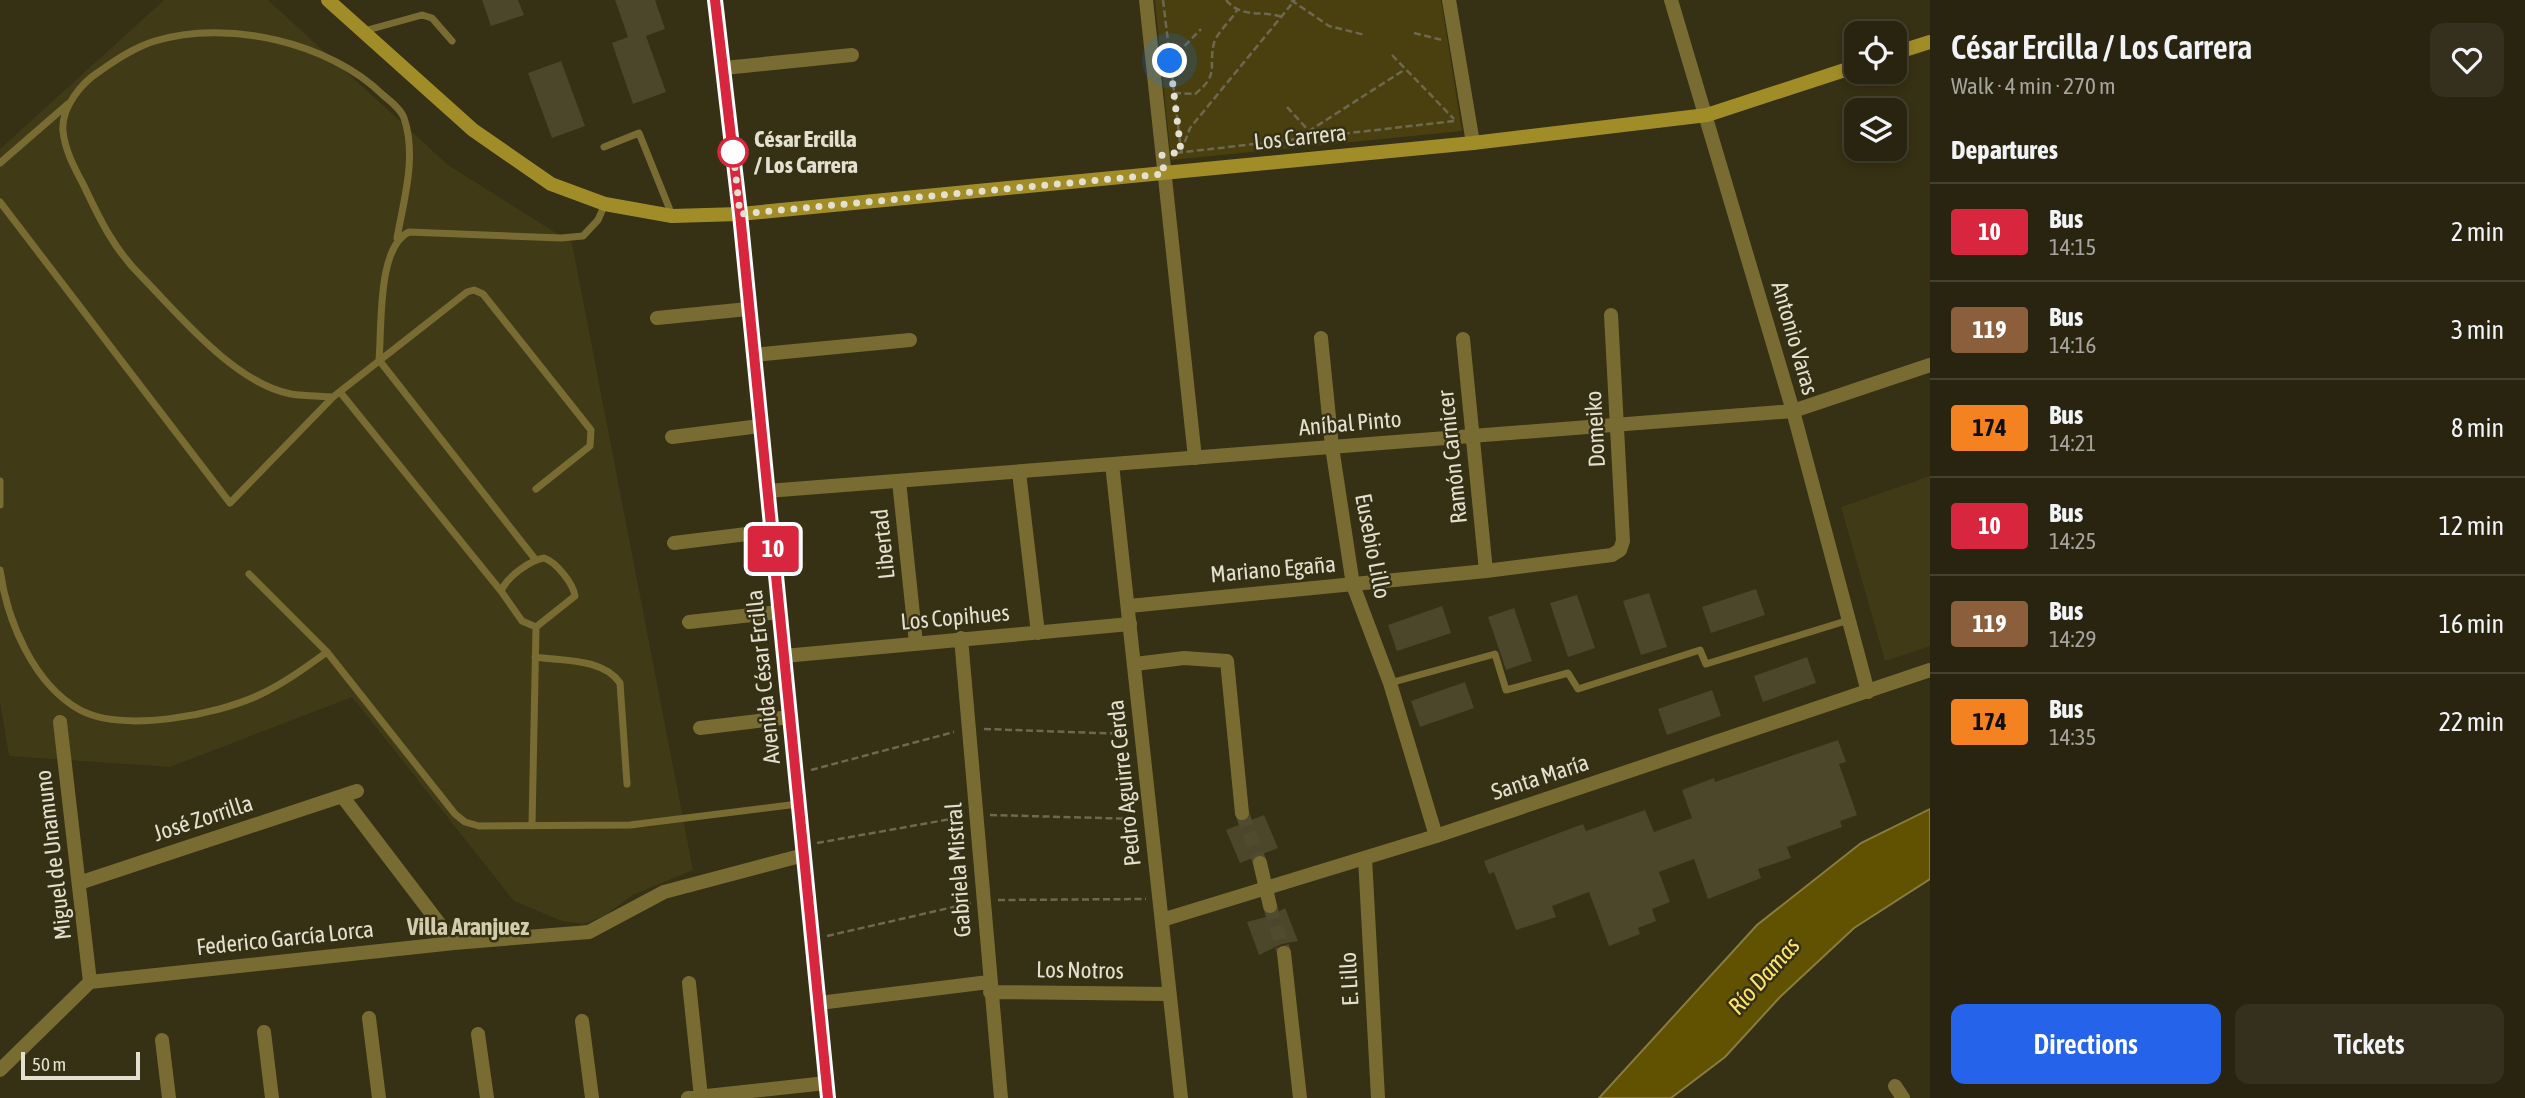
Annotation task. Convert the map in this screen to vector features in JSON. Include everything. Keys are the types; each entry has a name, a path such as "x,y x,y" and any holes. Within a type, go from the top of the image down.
{"main road":[{"name":"Los Carrera","path":"328,0 473,131 551,184 605,204 672,216 740,214 1164,174 1473,143 1707,115 1844,70"},
{"path":"1907,50 1930,42"}],"street":[{"name":"Avenida César Ercilla","path":"715,0 740,214 827,1090"},
{"path":"1146,0 1195,458"},
{"path":"1449,0 1473,143"},
{"name":"Antonio Varas","path":"1671,0 1793,411 1868,692"},
{"path":"724,68 852,55"},
{"path":"657,318 748,309"},
{"name":"Domeiko","path":"1611,315 1619,425 1623,541"},
{"name":"Eusebio Lillo","path":"1321,338 1332,447 1353,585 1390,683 1436,836"},
{"name":"Ramón Carnicer","path":"1463,339 1486,571"},
{"path":"753,355 910,340"},
{"name":"Aníbal Pinto","path":"767,491 1793,411 1930,365"},
{"path":"672,437 760,426"},
{"name":"Pedro Aguirre Cerda","path":"1112,464 1181,1098"},
{"path":"1019,472 1038,633"},
{"name":"Libertad","path":"900,481 916,643"},
{"path":"674,542 771,531"},
{"name":"Mariano Egaña","path":"1129,606 1486,571 1612,555 1620,550 1623,541"},
{"path":"689,622 779,612"},
{"name":"Los Copihues","path":"784,656 1130,624"},
{"name":"Gabriela Mistral","path":"961,638 989,987 1001,1098"},
{"path":"1135,664 1184,658 1227,661 1242,813"},
{"name":"Santa María","path":"1161,919 1436,836 1930,670"},
{"path":"700,728 790,717"},
{"name":"Miguel de Unamuno","path":"60,722 90,982"},
{"name":"José Zorrilla","path":"79,883 357,791"},
{"path":"342,796 454,943"},
{"name":"Federico García Lorca","path":"90,982 454,943 589,932 664,892 804,855"},
{"name":"E. Lillo","path":"1365,858 1378,1098"},
{"path":"1260,863 1270,906"},
{"path":"1284,953 1300,1098"},
{"path":"0,1070 90,982"},
{"path":"689,983 695,1097 827,1090"},
{"name":"Los Notros","path":"819,1003 989,987 1169,994"},
{"path":"369,1018 379,1098"},
{"path":"582,1021 592,1098"},
{"path":"264,1032 272,1098"},
{"path":"478,1034 487,1098"},
{"path":"162,1040 169,1098"}],"lane":[{"path":"363,31 422,15 432,18 452,41"},
{"path":"0,163 68,104 92,76 131,51 155,41 193,33 252,36 290,45 328,59 368,80 404,115 410,144 409,175 397,238 389,254 379,360 535,559 551,561 574,590 575,596 536,627 532,826"},
{"path":"68,104 63,130 70,157 122,258 190,329 231,363 289,394 337,394"},
{"path":"604,147 639,134 672,216"},
{"path":"0,202 230,503 337,394 467,292 474,290 482,294 591,430 590,446 536,489"},
{"path":"397,238 409,232 561,238 583,236 598,220 605,204"},
{"path":"337,394 501,591 522,621 536,627"},
{"path":"0,481 0,505"},
{"path":"501,591 504,584 535,559"},
{"path":"0,570 3,590 17,633 43,677 82,710 107,718 137,720 181,717 224,707 258,696 327,652"},
{"path":"249,573 327,652 455,814 465,822 480,826 630,825 799,804"},
{"path":"1390,683 1495,654 1506,690 1568,673 1578,689 1700,650 1706,664 1849,620"},
{"path":"535,657 604,667 614,674 620,683 627,784"}],"path":[{"path":"1163,0 1184,172"},
{"path":"1226,0 1237,10 1248,14 1269,13 1282,17"},
{"path":"1181,152 1189,128 1293,1 1329,26 1366,34"},
{"path":"1174,93 1195,94 1207,85 1213,73 1214,42 1237,10"},
{"path":"1170,61 1201,29"},
{"path":"1414,33 1441,40"},
{"path":"1162,155 1456,121 1392,55"},
{"path":"1305,139 1309,131 1404,70"},
{"path":"1287,107 1309,131"}],"shaded area":[{"path":"164,0 268,0 448,165 572,243 693,870 633,895 604,916 584,924 562,921 514,901 352,697 170,767 9,756 0,702 0,149"},
{"path":"1155,0 1441,0 1462,131 1171,160"},
{"path":"1930,476 1930,646 1885,661 1841,507"}],"water":[{"name":"Río Damas","path":"1930,809 1930,879 1854,928 1780,997 1725,1057 1671,1098 1599,1098 1757,925 1861,843"}],"building":[{"path":"482,0 518,0 524,15 491,26"},
{"path":"615,0 655,0 665,29 646,36 666,92 633,104 612,43 628,37"},
{"path":"561,61 585,126 552,138 528,73"},
{"path":"1756,589 1765,615 1711,633 1702,607"},
{"path":"1649,593 1667,647 1641,655 1623,601"},
{"path":"1577,595 1595,648 1568,657 1550,603"},
{"path":"1442,606 1451,633 1397,651 1388,625"},
{"path":"1514,608 1532,661 1506,670 1488,617"},
{"path":"1807,657 1816,683 1763,702 1754,676"},
{"path":"1465,682 1474,708 1420,727 1411,701"},
{"path":"1712,690 1721,716 1667,735 1658,709"},
{"path":"1838,740 1846,762 1839,764 1857,815 1840,821 1842,827 1787,847 1791,858 1758,869 1761,878 1708,899 1694,859 1659,872 1670,902 1652,909 1656,921 1638,928 1640,934 1609,946 1589,892 1552,906 1556,917 1516,930 1494,872 1489,874 1484,861 1583,824 1586,831 1645,810 1654,832 1692,818 1682,790 1714,778 1715,782"},
{"path":"1264,815 1278,848 1240,863 1226,830"},
{"path":"1285,908 1298,941 1282,944 1259,955 1247,922 1273,915"}],"tunnel":[{"path":"1242,813 1260,863"},
{"path":"1270,906 1284,953"}],"bus line":[{"name":"10","path":"715,0 740,214 828,1098"}],"place":[{"name":"César Ercilla / Los Carrera","path":"733,152"}],"district":[{"name":"Villa Aranjuez","path":"468,927"}],"route":[{"path":"733,152 732,141 740,214 1164,174 1162,155 1181,152 1170,61"}]}
